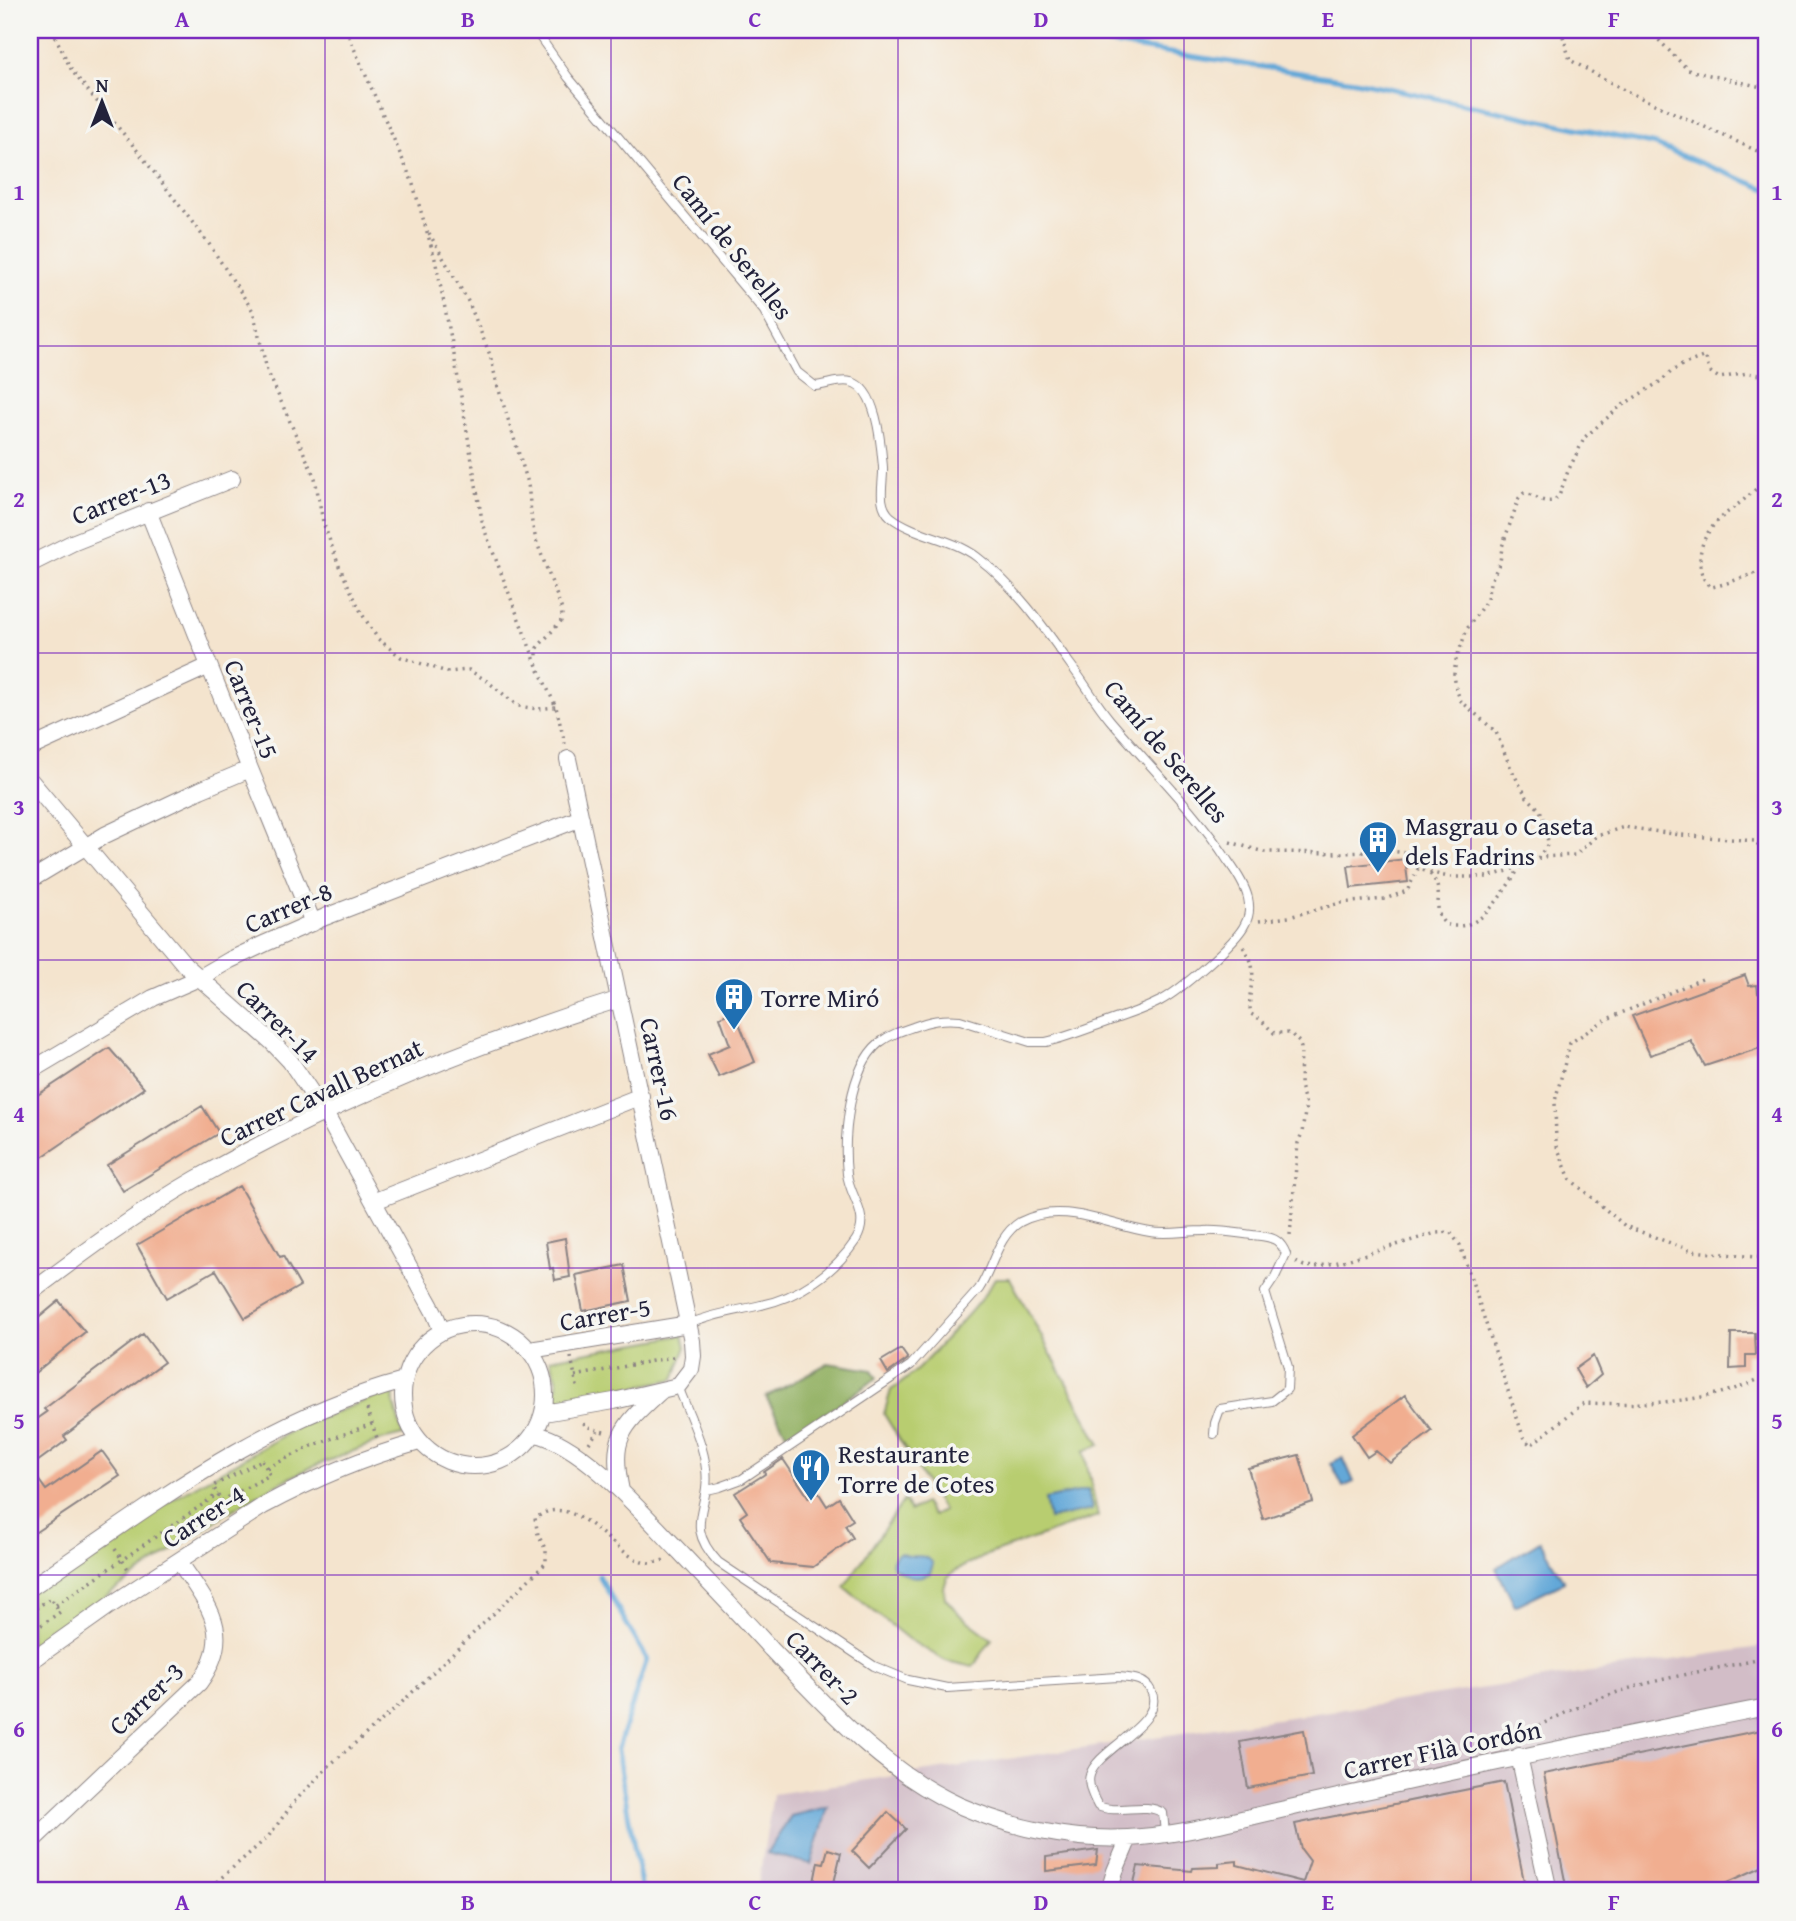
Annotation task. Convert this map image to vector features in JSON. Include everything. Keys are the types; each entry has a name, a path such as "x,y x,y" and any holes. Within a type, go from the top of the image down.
{"street":[{"name":"Carrer-13","path":"30,564 148,511 232,479"},
{"name":"Carrer-15","path":"148,511 313,923"},
{"path":"30,748 209,666"},
{"name":"Carrer-16","path":"568,759 642,1096 693,1353"},
{"path":"30,880 84,846 250,769"},
{"name":"Carrer-14","path":"30,780 184,965 272,1042 289,1061 326,1113 442,1331"},
{"name":"Carrer-8","path":"30,1071 153,998 200,978 242,954 337,912 581,818"},
{"name":"Carrer Cavall Bernat","path":"30,1293 125,1223 194,1180 290,1129 420,1071 620,999"},
{"path":"375,1201 642,1096"},
{"path":"465,1324 489,1325 512,1334 530,1350 541,1370 546,1391 544,1413 535,1434 520,1451 500,1462 479,1467 456,1465 436,1456 419,1442 408,1424 402,1398 410,1363 423,1345 442,1331 465,1324"},
{"name":"Carrer-5","path":"530,1350 689,1324"},
{"path":"544,1413 678,1386 691,1369 693,1353"},
{"name":"Carrer-4","path":"30,1588 219,1460 297,1420 361,1394 404,1381"},
{"path":"621,1491 617,1468 618,1444 628,1424 661,1391"},
{"name":"Carrer-2","path":"535,1434 544,1436 579,1456 621,1491 837,1718 913,1782 993,1818 1038,1831 1080,1837 1129,1838"},
{"name":"Carrer-4","path":"30,1662 263,1506 382,1453 419,1442"},
{"name":"Carrer-3","path":"30,1843 199,1683 211,1664 216,1646 215,1621 211,1610 179,1561"},
{"name":"Carrer Filà Cordón","path":"1129,1838 1205,1827 1519,1756 1766,1707"},
{"path":"1519,1756 1549,1891"},
{"path":"1108,1891 1129,1838"},
{"path":"1759,1891 1766,1888"}],"lane":[{"name":"Camí de Serelles","path":"535,30 568,77 764,310 797,372 815,386 842,381 852,382 866,391 878,426 883,469 881,494 887,514 974,555 1010,586 1105,713 1204,826 1245,889 1249,910 1247,922"},
{"path":"689,1324 704,1317 763,1305 791,1295 823,1276 856,1239 862,1218 847,1178 849,1119 860,1070 879,1043 900,1031 929,1021 949,1019 1030,1042 1054,1040 1161,1000 1184,985 1236,938 1247,922"},
{"path":"707,1490 742,1479 911,1365 979,1289 1006,1235 1020,1222 1041,1215 1064,1213 1149,1232 1207,1230 1269,1237 1280,1243 1286,1254 1265,1292 1288,1367 1287,1390 1272,1401 1220,1409 1214,1434"},
{"path":"678,1386 707,1472 707,1490 700,1510 699,1527 705,1544 718,1562 874,1666 908,1680 947,1688 1136,1678 1151,1690 1153,1707 1134,1731 1094,1766 1089,1777 1093,1797 1098,1806 1115,1810 1155,1808 1163,1813 1165,1833"}],"path":[{"path":"52,30 72,71 209,244 253,311 267,369 315,478 323,522 339,566 362,614 378,639 401,657 447,672 469,670 518,706 538,709 556,707"},
{"path":"346,30 412,181 435,259 483,526 537,666 556,707 568,759"},
{"path":"1564,30 1562,33 1570,60 1626,91 1766,155"},
{"path":"1649,30 1688,70 1766,88"},
{"path":"425,225 470,303 490,355 496,384 528,483 536,541 561,607 561,621 537,648 537,666"},
{"path":"1538,858 1548,844 1540,810 1527,797 1518,782 1496,732 1461,701 1454,674 1456,660 1468,629 1487,600 1490,583 1500,562 1502,547 1519,498 1524,494 1533,494 1540,500 1553,502 1559,496 1585,436 1621,407 1682,365 1703,357 1706,358 1709,371 1719,378 1748,373 1766,376"},
{"path":"1766,480 1730,508 1711,527 1701,552 1700,566 1704,581 1711,587 1766,571"},
{"path":"1211,836 1264,852 1407,853 1418,869 1448,877 1487,877 1538,858 1575,855 1597,836 1624,827 1755,841 1766,857"},
{"path":"1429,872 1437,881 1442,922 1463,927 1475,923 1488,911 1523,864"},
{"path":"1247,922 1289,917 1340,903 1385,900 1407,891 1418,869"},
{"path":"1236,938 1250,956 1254,968 1251,1014 1274,1033 1290,1033 1301,1048 1300,1086 1306,1105 1298,1143 1286,1254 1304,1266 1317,1267 1436,1233 1450,1232 1460,1245 1524,1439 1531,1446 1584,1403 1624,1405 1707,1397 1750,1385 1766,1376"},
{"path":"1702,979 1605,1020 1570,1043 1555,1101 1556,1144 1570,1179 1625,1226 1692,1251 1766,1258"},
{"path":"575,1376 693,1353"},
{"path":"361,1394 382,1453"},
{"path":"267,1468 314,1445 372,1424"},
{"path":"262,1460 270,1475 221,1501 218,1494 213,1486 262,1460"},
{"path":"56,1605 218,1494"},
{"path":"206,1891 268,1837 294,1802 332,1763 394,1710 546,1563 546,1550 538,1535 535,1518 548,1511 568,1512 589,1523 641,1562 657,1563 682,1554"},
{"path":"106,1536 140,1586"},
{"path":"30,1612 51,1598 60,1612 30,1633"},
{"path":"1519,1756 1519,1736 1581,1706 1661,1680 1766,1658"}],"shaded area":[{"path":"1766,1646 1766,1891 757,1891 773,1794"}],"green space":[{"path":"995,1278 1010,1278 1100,1445 1084,1451 1098,1516 989,1554 956,1570 947,1578 945,1598 960,1615 992,1639 973,1667 946,1661 908,1639 844,1587 904,1500 910,1511 924,1503 933,1516 943,1511 884,1414 891,1390 930,1357 974,1307"},
{"path":"683,1335 686,1347 674,1379 557,1402 557,1378 550,1359"},
{"path":"828,1363 872,1370 877,1378 789,1438 766,1397"},
{"path":"393,1390 394,1405 403,1435 382,1440 312,1467 279,1483 227,1513 30,1649 30,1592 132,1522 300,1426"}],"water":[{"path":"1343,1457 1354,1482 1343,1487 1331,1463"},
{"path":"1088,1490 1092,1510 1049,1519 1045,1499"},
{"path":"1540,1541 1564,1582 1515,1606 1496,1568"},
{"path":"901,1553 923,1556 930,1560 933,1564 930,1573 915,1577 896,1569 892,1566 893,1560"},
{"path":"828,1807 811,1864 767,1853 791,1816"}],"building":[{"name":"Masgrau o Caseta dels Fadrins","path":"1405,859 1408,882 1351,888 1348,866"},
{"path":"1745,975 1749,986 1757,985 1758,993 1766,990 1766,1046 1705,1066 1691,1041 1650,1055 1632,1016"},
{"name":"Torre Miró","path":"734,1011 755,1062 719,1077 708,1054 730,1045 720,1017"},
{"path":"109,1048 144,1088 39,1159 30,1150 30,1100"},
{"path":"202,1106 219,1133 123,1191 107,1165"},
{"path":"239,1186 300,1286 245,1318 216,1270 167,1298 137,1245"},
{"path":"565,1238 570,1277 555,1280 553,1268 550,1269 546,1242"},
{"path":"624,1265 631,1301 583,1311 576,1275"},
{"path":"59,1301 85,1332 30,1377 30,1325"},
{"path":"1731,1333 1755,1333 1756,1355 1746,1355 1746,1368 1730,1369"},
{"path":"143,1334 164,1362 64,1436 67,1440 30,1467 30,1424 47,1412 44,1409"},
{"path":"901,1349 908,1359 888,1373 881,1361"},
{"path":"1593,1356 1601,1375 1586,1388 1575,1369"},
{"path":"1405,1395 1432,1431 1390,1463 1376,1451 1367,1457 1352,1435"},
{"path":"102,1451 120,1476 30,1536 30,1468 46,1490"},
{"path":"1299,1455 1313,1502 1263,1519 1248,1468"},
{"path":"783,1459 809,1498 818,1492 827,1506 839,1498 853,1520 845,1525 853,1538 813,1567 771,1563 740,1517 747,1512 735,1493"},
{"path":"1766,1729 1766,1865 1708,1891 1567,1891 1544,1774"},
{"path":"1304,1730 1312,1776 1248,1788 1240,1742"},
{"path":"1504,1782 1526,1891 1132,1891 1138,1866 1192,1871 1193,1868 1219,1867 1219,1863 1237,1861 1237,1865 1303,1882 1310,1861 1301,1849 1295,1824"},
{"path":"888,1812 906,1829 869,1868 852,1851"},
{"path":"828,1849 841,1853 833,1887 814,1882 818,1862 824,1863"},
{"path":"1098,1850 1096,1865 1046,1871 1046,1857"}],"waterway":[{"path":"1020,30 1355,81 1656,145 1766,189"},
{"path":"599,1576 647,1659 617,1751 642,1891"}],"place":[{"name":"Masgrau o Caseta dels Fadrins","path":"1378,874"},
{"name":"Torre Miró","path":"734,1031"},
{"name":"Restaurante Torre de Cotes","path":"811,1502"}]}
